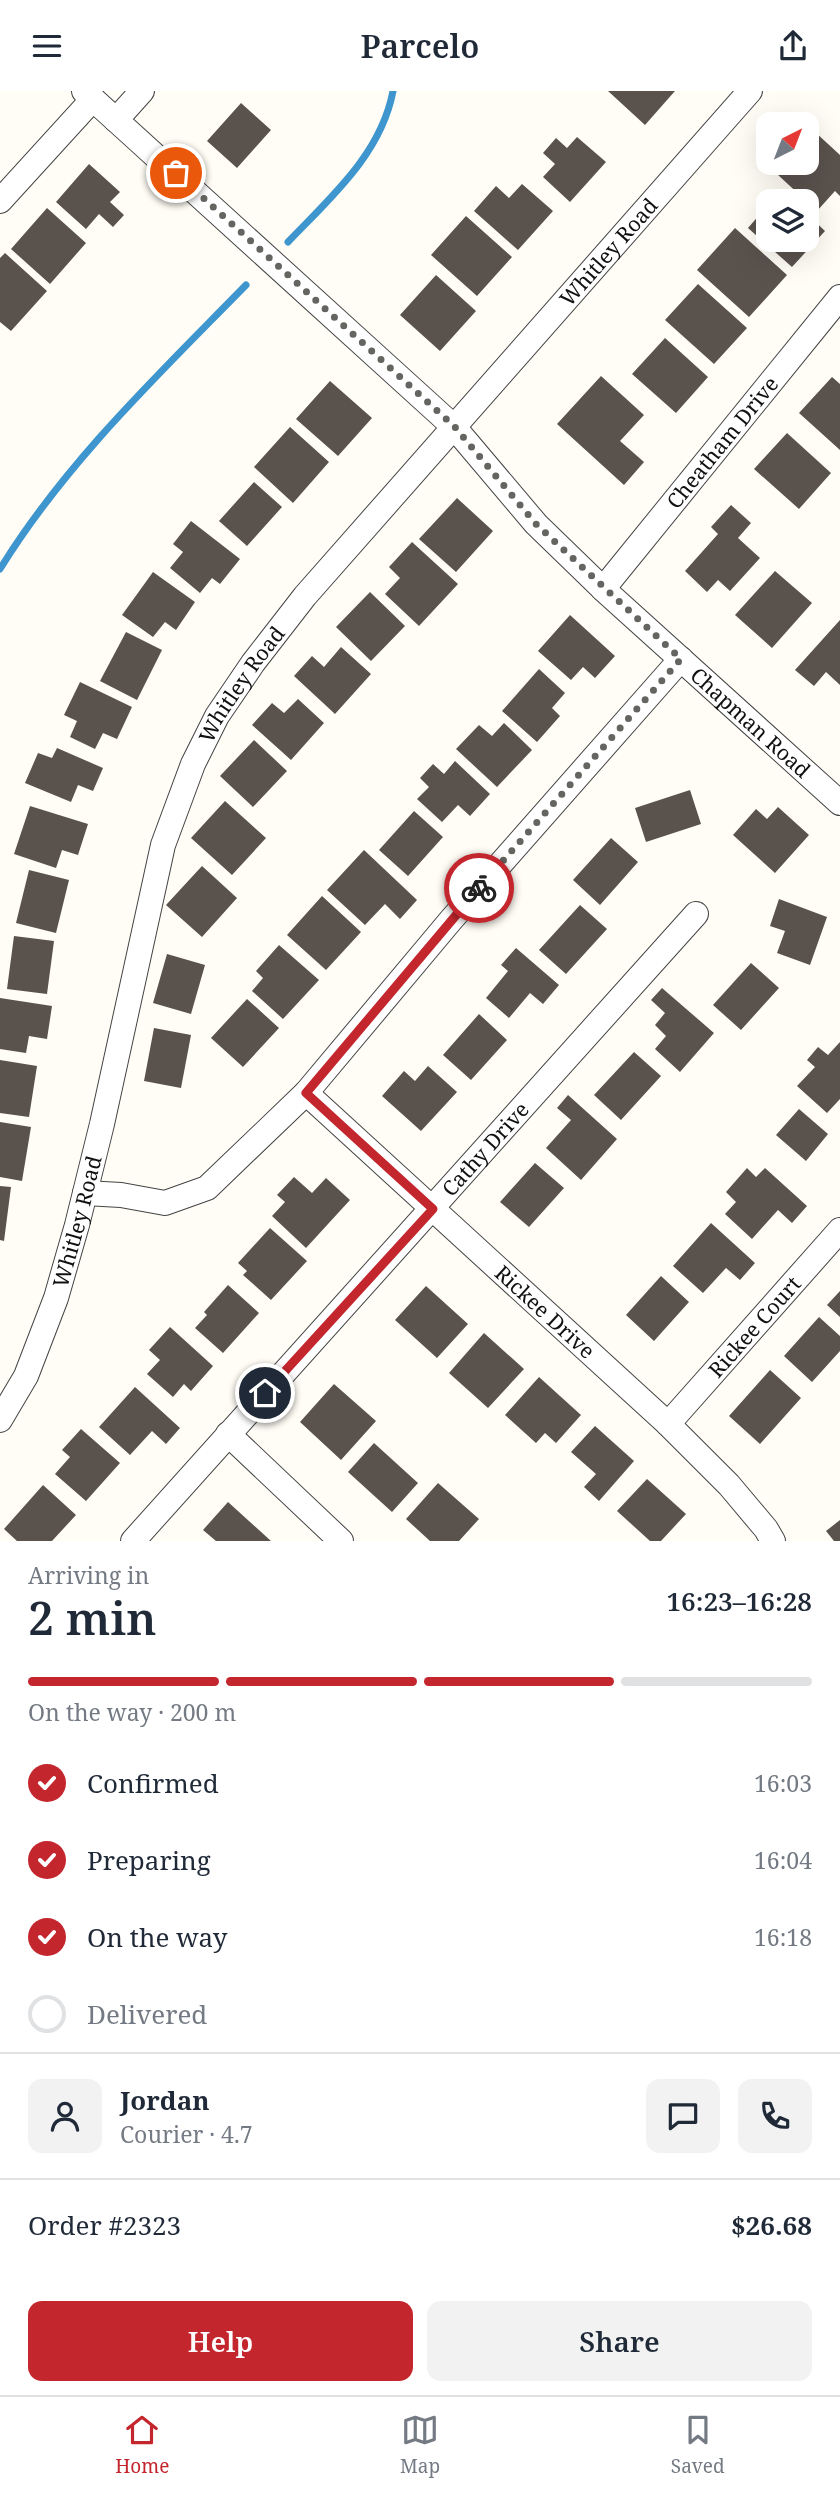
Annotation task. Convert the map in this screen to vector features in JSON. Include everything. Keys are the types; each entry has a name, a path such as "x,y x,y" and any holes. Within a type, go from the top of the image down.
{"street":[{"path":"116,120 142,91"},
{"name":"Whitley Road","path":"0,1420 26,1376 56,1298 105,1110 163,845 193,765 217,716 305,596 750,91"},
{"path":"0,201 88,95"},
{"name":"Chapman Road","path":"88,95 236,226 454,426 536,524 603,589 840,803"},
{"name":"Cheatham Drive","path":"603,589 840,297"},
{"path":"85,1193 121,1195 165,1203 207,1188 306,1093 451,920 681,659"},
{"name":"Cathy Drive","path":"133,1541 696,914"},
{"name":"Rickee Drive","path":"306,1093 668,1424 729,1485 773,1541"},
{"name":"Rickee Court","path":"668,1424 840,1230"},
{"path":"228,1434 341,1541"}],"building":[{"path":"608,91 675,91 645,125"},
{"path":"241,103 271,130 237,168 207,141"},
{"path":"819,136 840,155 840,196 835,191 819,209 819,189 793,189 778,175 819,175"},
{"path":"577,137 606,162 570,202 543,177 555,164 543,153 556,138 567,148"},
{"path":"89,164 120,192 110,202 124,215 113,227 99,214 86,229 56,202"},
{"path":"522,184 553,211 518,250 474,211 496,186 509,198"},
{"path":"47,208 86,243 50,284 11,249"},
{"path":"466,216 512,257 477,296 431,255"},
{"path":"756,219 756,235 748,228"},
{"path":"819,225 825,231 819,238"},
{"path":"735,228 756,247 756,252 762,252 787,275 749,317 697,270"},
{"path":"775,252 806,252 792,267"},
{"path":"5,253 47,291 11,331 0,322 0,258"},
{"path":"436,275 476,311 440,351 400,315"},
{"path":"698,284 747,328 714,364 665,320"},
{"path":"665,338 708,377 676,413 632,374"},
{"path":"601,376 644,415 620,441 644,462 624,485 557,424"},
{"path":"832,377 840,384 840,450 799,413"},
{"path":"330,381 372,418 338,456 296,419"},
{"path":"290,427 329,462 293,503 254,467"},
{"path":"787,433 831,473 799,509 754,469"},
{"path":"254,482 282,507 247,546 219,521"},
{"path":"457,498 493,531 456,572 419,539"},
{"path":"731,505 751,523 738,538 760,558 730,591 718,580 707,592 685,571 718,534 711,527"},
{"path":"191,521 240,559 220,584 212,578 200,593 170,568 183,552 173,544"},
{"path":"412,542 458,584 419,626 385,594 400,578 389,567"},
{"path":"775,571 812,603 772,648 735,615"},
{"path":"153,572 195,602 176,630 165,622 153,637 122,615"},
{"path":"370,592 405,626 371,661 336,627"},
{"path":"570,615 615,656 595,678 583,667 571,680 538,651"},
{"path":"840,620 840,685 826,672 814,686 795,670"},
{"path":"126,632 162,650 137,700 100,681"},
{"path":"341,647 371,674 335,714 294,676 312,656 324,667"},
{"path":"539,669 565,693 552,708 560,716 537,742 502,711"},
{"path":"80,682 132,707 117,739 103,733 95,749 70,737 77,721 64,715"},
{"path":"298,699 324,723 291,760 252,725 272,703 284,713"},
{"path":"504,723 532,750 497,787 456,749 479,725 492,736"},
{"path":"254,740 287,771 253,807 220,776"},
{"path":"57,748 103,768 93,791 78,785 71,802 25,783 38,753 52,758"},
{"path":"455,761 490,794 470,816 458,805 442,822 417,799 429,787 420,778 433,764 444,774"},
{"path":"690,790 701,824 646,842 635,808"},
{"path":"225,801 266,838 232,875 191,838"},
{"path":"30,806 88,824 78,855 62,850 56,868 14,854"},
{"path":"778,807 809,835 775,873 733,835 756,809 767,819"},
{"path":"414,811 443,837 408,876 379,850"},
{"path":"611,838 638,862 600,905 573,880"},
{"path":"364,850 417,900 400,919 385,904 365,925 327,890"},
{"path":"202,866 237,898 202,937 166,905"},
{"path":"29,870 69,880 56,933 16,923"},
{"path":"322,896 361,932 326,970 287,935"},
{"path":"779,899 827,917 810,965 777,953 785,931 770,926"},
{"path":"580,905 607,929 566,974 539,950"},
{"path":"14,936 54,941 47,994 7,989"},
{"path":"279,945 319,980 283,1019 252,991 263,978 256,971"},
{"path":"516,948 559,985 543,1004 530,993 509,1018 486,998 508,971 501,965"},
{"path":"167,954 205,965 191,1014 153,1003"},
{"path":"751,963 779,988 741,1030 713,1005"},
{"path":"662,988 714,1033 680,1072 655,1049 666,1036 655,1025 665,1013 651,1000"},
{"path":"0,998 52,1006 47,1039 29,1036 26,1053 0,1049"},
{"path":"247,999 279,1028 243,1067 211,1038"},
{"path":"479,1014 507,1040 471,1080 443,1055"},
{"path":"154,1028 191,1035 181,1088 144,1081"},
{"path":"840,1042 840,1099 827,1113 797,1086 815,1067 807,1060 818,1047 828,1055"},
{"path":"634,1052 661,1076 621,1120 594,1095"},
{"path":"0,1060 37,1066 29,1117 0,1113"},
{"path":"428,1066 457,1092 421,1131 382,1096 404,1071 415,1081"},
{"path":"568,1095 617,1139 581,1180 546,1148 571,1120 557,1108"},
{"path":"799,1109 828,1134 806,1161 776,1135"},
{"path":"0,1122 31,1127 22,1181 0,1177"},
{"path":"535,1163 564,1188 529,1227 500,1202"},
{"path":"747,1168 756,1177 765,1168 807,1206 792,1223 778,1210 752,1239 725,1214 736,1202 726,1192"},
{"path":"294,1177 312,1193 326,1178 350,1200 306,1248 272,1216 285,1202 277,1195"},
{"path":"0,1186 11,1187 4,1241 0,1240"},
{"path":"711,1223 755,1263 740,1280 726,1268 703,1293 673,1266"},
{"path":"270,1228 307,1261 271,1300 243,1275 247,1271 238,1263"},
{"path":"661,1276 689,1302 654,1341 626,1315"},
{"path":"228,1285 259,1313 223,1353 195,1328 207,1315 204,1312"},
{"path":"426,1286 468,1324 437,1358 395,1320"},
{"path":"840,1291 840,1317 827,1305"},
{"path":"819,1317 840,1336 840,1351 812,1382 784,1356"},
{"path":"170,1327 213,1366 191,1391 184,1384 173,1397 147,1374 160,1360 149,1350"},
{"path":"484,1333 524,1369 488,1408 449,1373"},
{"path":"770,1370 801,1398 760,1444 729,1416"},
{"path":"539,1377 581,1415 556,1443 545,1433 536,1443 505,1415"},
{"path":"334,1384 376,1421 341,1460 300,1422"},
{"path":"135,1387 180,1428 166,1444 152,1431 130,1455 99,1427"},
{"path":"595,1426 634,1461 599,1501 584,1487 596,1474 571,1452"},
{"path":"81,1429 120,1463 86,1501 55,1474 70,1457 62,1450"},
{"path":"374,1443 418,1483 392,1512 348,1472"},
{"path":"647,1479 686,1514 661,1541 650,1541 617,1511"},
{"path":"438,1483 479,1519 459,1541 430,1541 406,1519"},
{"path":"43,1485 76,1515 52,1541 17,1541 4,1529"},
{"path":"228,1502 271,1541 216,1541 203,1530"},
{"path":"840,1520 840,1541 834,1541 826,1531"}],"waterway":[{"path":"288,242 337,191 366,155 387,114 393,91"},
{"path":"0,569 54,492 115,420 246,285"}],"way so far":[{"path":"176,173 454,426 536,524 681,659 479,888"}],"route":[{"path":"265,1393 433,1209 306,1093 479,888"}]}
